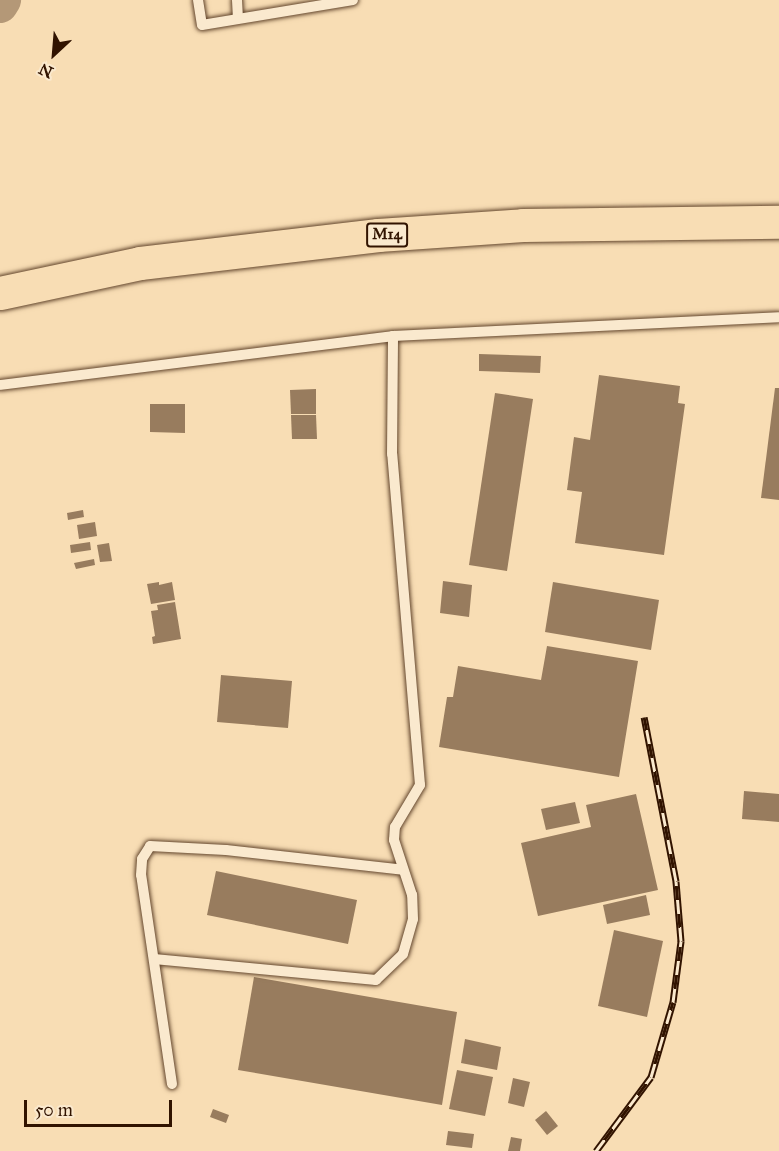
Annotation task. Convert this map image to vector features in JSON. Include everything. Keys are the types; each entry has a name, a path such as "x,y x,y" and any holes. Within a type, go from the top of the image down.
{"highway":[{"name":"M14","path":"0,293 140,263 378,235 523,225 779,222"}],"lane":[{"path":"198,0 202,25 353,0"},
{"path":"237,0 238,18"},
{"path":"0,386 393,336 779,317"},
{"path":"154,959 376,980 403,954 413,919 412,895 394,840 395,827 420,785 392,454 393,336"},
{"path":"172,1084 141,875 142,859 150,846 226,850 403,870"}],"building":[{"path":"479,354 541,356 540,373 479,371"},
{"path":"599,375 680,386 678,403 685,404 664,555 575,543 582,492 567,490 574,437 590,440"},
{"path":"775,388 779,388 779,500 761,498"},
{"path":"316,389 316,414 291,414 290,390"},
{"path":"495,393 533,399 507,571 469,565"},
{"path":"150,404 185,404 185,433 150,432"},
{"path":"291,415 316,415 317,439 292,439"},
{"path":"83,510 84,517 68,520 67,513"},
{"path":"95,522 97,536 79,539 77,525"},
{"path":"90,542 91,550 71,553 70,545"},
{"path":"109,543 112,561 100,562 97,545"},
{"path":"94,559 95,565 76,569 74,563"},
{"path":"443,581 472,585 469,617 440,613"},
{"path":"159,582 159,585 172,582 175,600 151,604 147,584"},
{"path":"553,582 659,600 651,650 545,632"},
{"path":"175,602 181,639 153,644 152,637 155,636 151,611 158,610 157,605"},
{"path":"547,646 638,661 619,777 439,747 447,697 453,697 458,666 541,680"},
{"path":"221,675 292,681 288,728 217,722"},
{"path":"744,791 779,794 779,822 742,819"},
{"path":"636,794 658,890 538,916 521,843 591,827 586,805"},
{"path":"575,802 580,823 546,830 541,809"},
{"path":"216,871 357,900 348,944 207,915"},
{"path":"646,895 650,915 607,924 603,905"},
{"path":"614,930 663,941 647,1017 598,1006"},
{"path":"254,977 457,1012 442,1105 238,1070"},
{"path":"465,1039 501,1047 497,1070 461,1063"},
{"path":"457,1070 493,1077 485,1116 449,1109"},
{"path":"513,1078 530,1082 524,1107 508,1103"},
{"path":"213,1109 229,1115 226,1123 210,1117"},
{"path":"546,1111 558,1126 547,1135 535,1120"},
{"path":"448,1131 474,1134 472,1148 446,1145"},
{"path":"511,1137 522,1139 520,1151 508,1151"}],"waterway":[{"path":"0,5 3,0"}],"railway":[{"path":"596,1151 651,1077 673,1002 681,941 676,881 644,717"}]}
